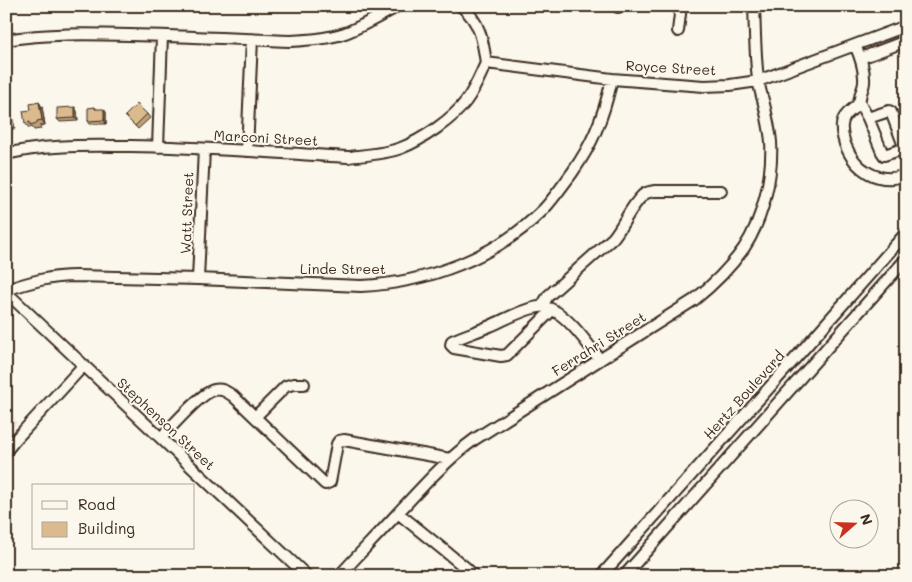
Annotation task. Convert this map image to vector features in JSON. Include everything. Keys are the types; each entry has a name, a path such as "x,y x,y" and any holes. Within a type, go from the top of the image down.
{"street":[{"path":"6,40 31,36 82,34 290,41 309,40 329,37 351,30 398,6"},
{"path":"461,6 472,17 478,28 483,40 486,63"},
{"path":"678,31 681,6"},
{"name":"Ferrahri Street","path":"338,576 450,459 475,439 694,300 720,277 744,247 753,232 766,198 771,143 765,106 758,81 754,6"},
{"name":"Royce Street","path":"486,63 612,79 704,86 730,85 758,81 906,26"},
{"path":"158,147 162,36"},
{"path":"247,151 252,39"},
{"path":"861,58 906,41"},
{"path":"855,45 861,58 864,82 860,102 844,117 842,123 843,137 852,158 870,174 878,177 894,178 906,175"},
{"name":"Marconi Street","path":"6,154 38,149 107,146 348,157 371,154 401,148 424,137 439,126 465,102 475,88 486,63"},
{"name":"Linde Street","path":"6,291 30,282 58,276 198,279 361,286 380,285 420,278 446,269 472,259 496,246 532,220 544,208 585,154 604,111 612,79"},
{"path":"860,102 868,118"},
{"name":"Watt Street","path":"198,279 204,149"},
{"path":"600,360 583,337 560,315 547,308 528,309 454,340 451,345 454,348 463,350 501,356 507,355 547,308 548,296 613,238 634,206 646,193 654,191 721,191"},
{"name":"Hertz Boulevard","path":"601,576 906,233"},
{"path":"624,576 906,259"},
{"name":"Stephenson Street","path":"6,291 307,576"},
{"path":"6,451 84,365"},
{"path":"255,418 286,386 304,384"},
{"path":"161,438 202,396 206,393 222,389 325,484 330,482 337,444 344,440 450,459"},
{"path":"724,438 737,450"},
{"path":"398,513 474,576"}],"shaded area":[{"path":"6,416 17,422 6,439"}],"building":[{"path":"39,102 42,120 30,125 30,122 25,123 23,111 31,110 30,104"},
{"path":"137,104 147,114 135,126 125,116"},
{"path":"75,107 75,118 57,119 57,108"},
{"path":"95,107 95,109 104,109 104,120 88,121 88,108"},
{"path":"10,113 12,125 6,126 6,114"}]}
